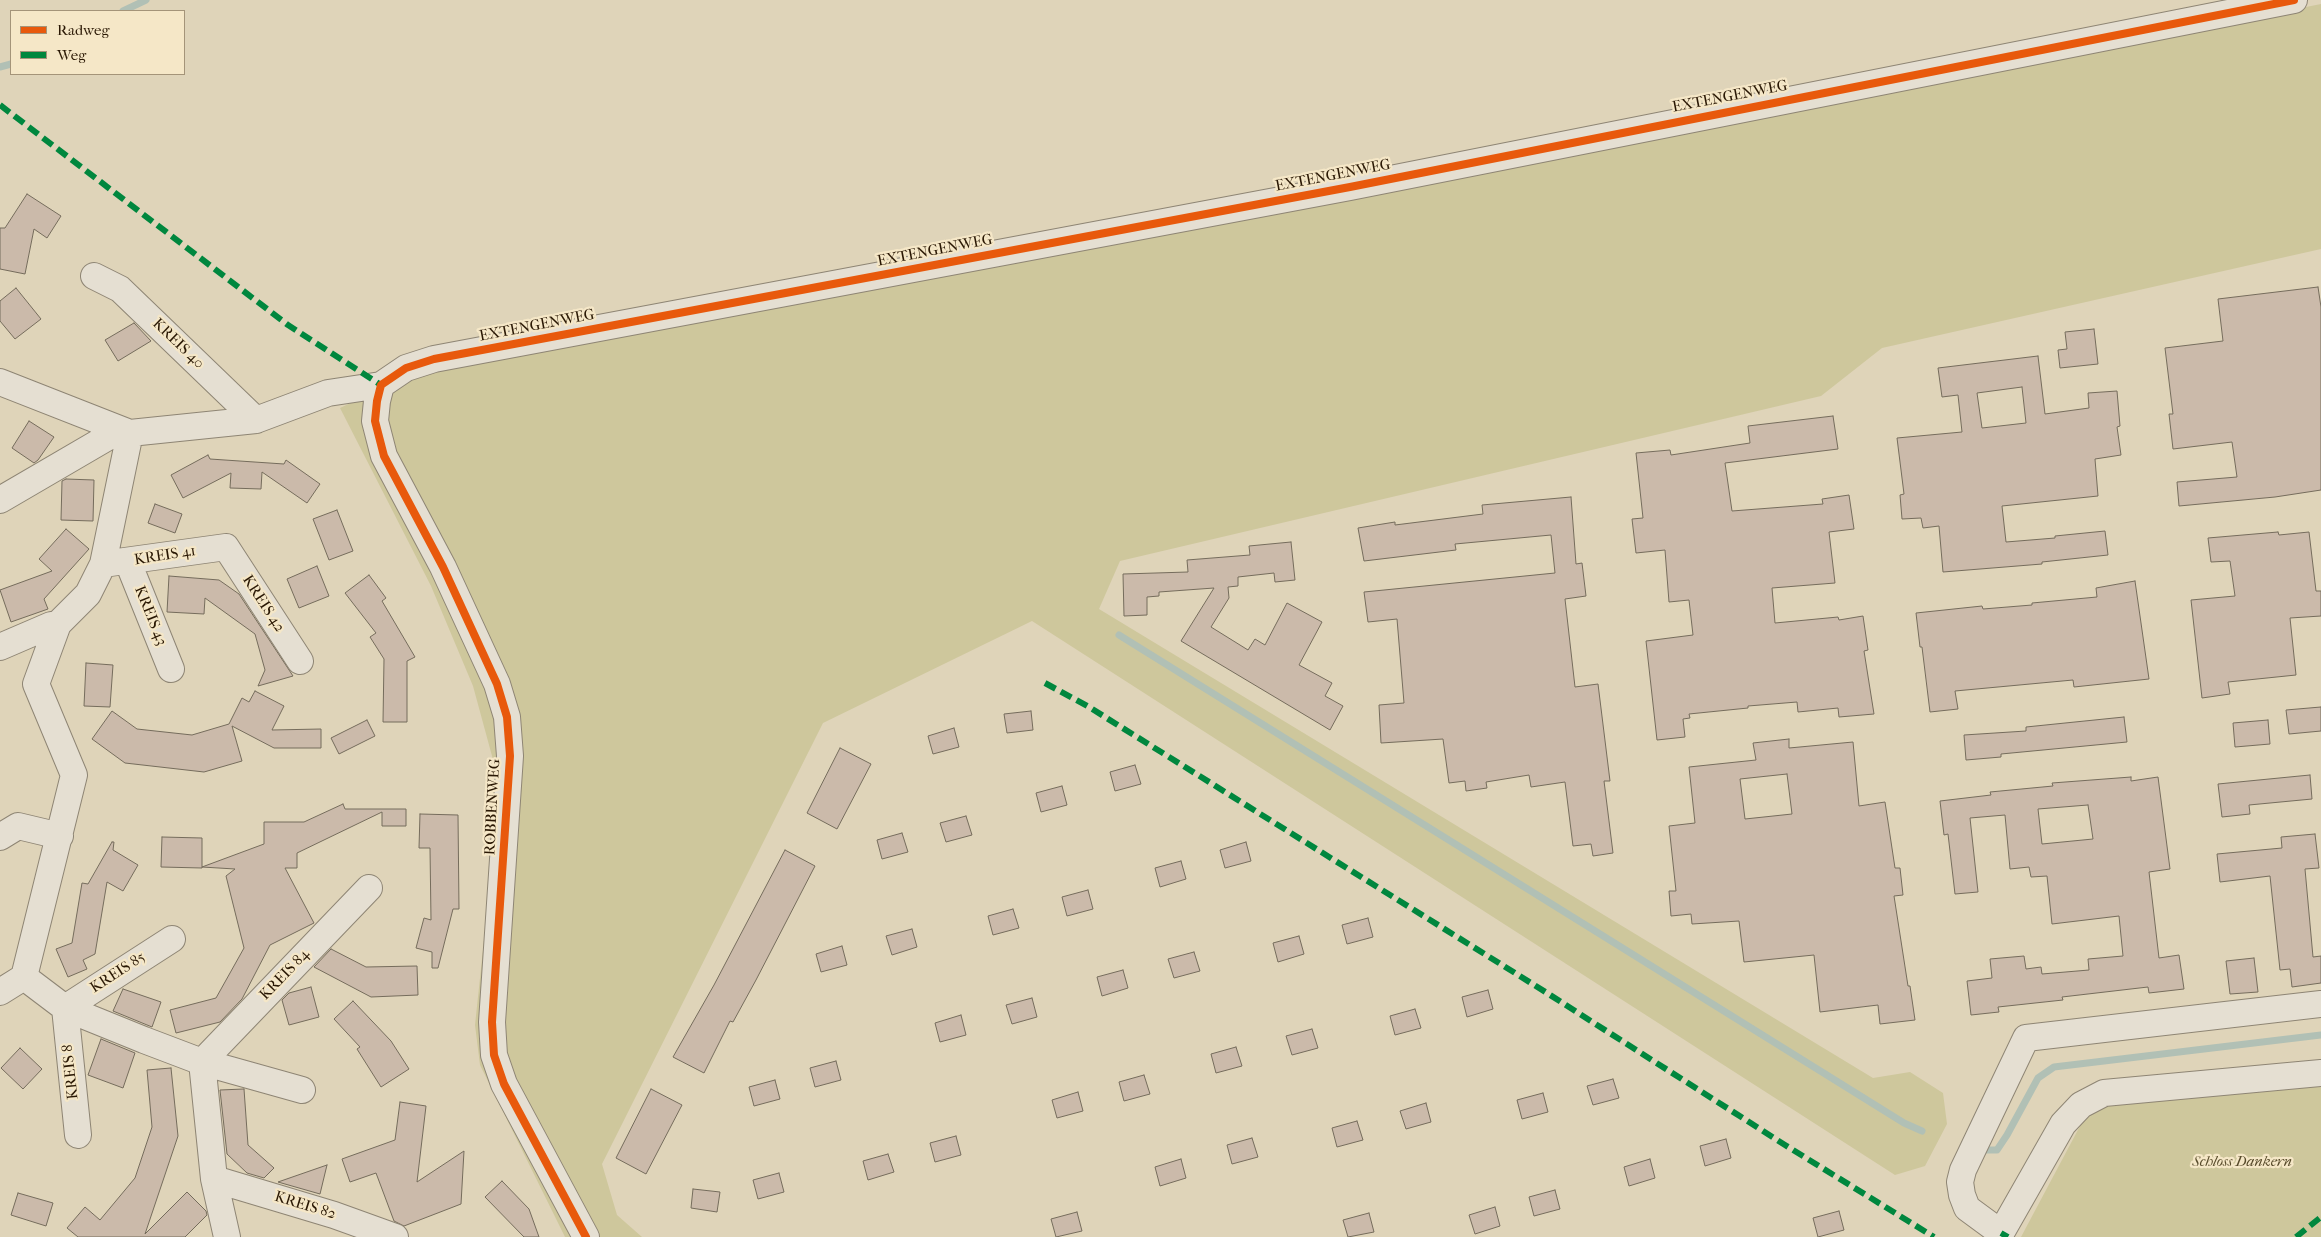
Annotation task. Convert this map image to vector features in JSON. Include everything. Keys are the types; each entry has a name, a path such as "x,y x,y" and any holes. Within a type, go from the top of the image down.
{"street":[{"name":"EXTENGENWEG","path":"382,385 406,368 434,359 1350,187 2294,0"},
{"name":"KREIS 40","path":"94,276 120,290 256,420"},
{"path":"0,382 125,432"},
{"path":"0,500 125,432 256,420 328,393 382,385"},
{"name":"ROBBENWEG","path":"382,385 377,401 375,421 384,456 443,567 497,684 507,717 510,756 492,1022 494,1055 504,1084 586,1237"},
{"path":"0,992 24,977 74,775 36,684 58,624 88,594 103,564 125,432"},
{"name":"KREIS 41","path":"103,564 226,547"},
{"name":"KREIS 42","path":"226,547 300,661"},
{"name":"KREIS 43","path":"128,562 171,669"},
{"path":"0,648 58,624"},
{"path":"0,837 18,826 60,836"},
{"name":"KREIS 84","path":"202,1062 369,888"},
{"name":"KREIS 85","path":"65,1008 172,939"},
{"path":"24,977 65,1008 202,1062 302,1090"},
{"path":"2321,1004 2026,1038 1963,1170 1960,1182 1962,1195 1967,1208 2000,1235 2064,1124 2081,1105 2093,1097 2124,1090 2321,1073"},
{"name":"KREIS 8","path":"65,1008 78,1135"},
{"path":"202,1062 214,1179 227,1237"},
{"name":"KREIS 82","path":"214,1179 334,1215 395,1237"}],"green space":[{"path":"2321,4 2321,249 1882,348 1821,396 1120,561 1099,609 1873,1078 1910,1072 1943,1093 1947,1124 1925,1166 1895,1175 1032,621 823,723 602,1164 617,1215 642,1237 565,1237 480,1065 475,1025 485,931 495,767 473,686 431,586 340,408 406,377 1898,89"},
{"name":"Schloss Dankern","path":"2321,1080 2321,1237 2021,1237 2088,1111 2098,1104"}],"building":[{"path":"27,194 61,216 47,238 34,229 25,274 0,269 0,228 5,228"},
{"path":"2318,287 2321,307 2321,490 2275,497 2179,506 2177,482 2237,477 2232,442 2173,449 2169,414 2173,414 2165,348 2223,341 2218,299"},
{"path":"16,288 41,319 15,339 0,321 0,301"},
{"path":"134,323 151,341 118,361 105,340"},
{"path":"2094,329 2098,364 2060,368 2058,350 2067,349 2065,332"},
{"path":"2038,356 2045,414 2089,408 2088,393 2117,391 2120,426 2117,427 2121,455 2095,459 2098,496 2002,506 2006,542 2105,531 2108,555 2042,562 2042,564 1943,572 1939,526 1923,528 1921,518 1902,519 1900,495 1904,494 1897,438 1962,432 1958,395 1942,397 1938,368","holes":["2022,387 2026,423 1982,428 1977,393"]},
{"path":"1833,416 1838,449 1725,463 1732,511 1823,504 1822,499 1849,495 1854,529 1829,532 1835,583 1772,588 1775,623 1838,617 1839,620 1863,616 1868,650 1864,651 1874,714 1839,717 1838,708 1798,712 1797,702 1748,706 1748,708 1689,714 1690,718 1683,719 1685,737 1657,740 1646,641 1693,635 1689,600 1669,602 1665,550 1636,553 1632,519 1643,518 1636,453 1670,450 1671,455 1750,443 1748,426"},
{"path":"29,421 54,437 34,463 12,448"},
{"path":"208,455 210,459 284,464 286,460 320,484 307,503 262,472 261,489 230,488 231,473 183,498 171,475"},
{"path":"66,479 94,480 93,521 61,520 62,481"},
{"path":"1571,497 1576,564 1582,563 1586,596 1565,599 1575,687 1598,684 1610,781 1604,781 1613,853 1593,856 1591,844 1573,846 1565,782 1531,787 1529,775 1486,782 1487,788 1466,791 1465,781 1449,783 1443,739 1381,743 1379,705 1404,703 1397,619 1368,622 1364,592 1555,573 1551,535 1455,544 1456,550 1364,561 1358,528 1395,522 1395,525 1483,514 1482,505"},
{"path":"155,504 182,514 175,533 148,523"},
{"path":"337,510 353,551 329,560 313,519"},
{"path":"66,529 89,549 44,599 48,609 11,622 0,590 52,571 39,559"},
{"path":"2278,532 2279,535 2309,532 2316,591 2321,591 2321,616 2290,618 2296,675 2228,682 2230,694 2202,698 2191,600 2235,596 2230,561 2211,562 2208,538"},
{"path":"1291,542 1295,580 1275,582 1274,573 1238,577 1238,586 1228,587 1229,598 1211,627 1248,650 1255,639 1265,645 1287,603 1322,622 1299,665 1332,683 1325,696 1343,706 1330,730 1181,641 1214,588 1159,592 1159,596 1147,597 1147,615 1124,616 1123,574 1188,572 1187,560 1250,555 1249,546"},
{"path":"317,566 329,596 299,608 287,579"},
{"path":"369,575 386,598 382,601 415,657 407,661 407,722 383,722 384,659 370,637 376,633 345,593"},
{"path":"169,576 219,580 239,594 293,676 258,686 265,670 255,634 205,598 204,614 167,612"},
{"path":"2135,581 2149,679 2074,687 2073,680 1955,691 1958,709 1930,712 1916,613 1982,606 1983,609 2032,605 2032,603 2097,597 2096,588"},
{"path":"86,663 113,665 110,707 84,706"},
{"path":"255,691 284,706 272,730 321,729 321,748 274,748 232,726 242,761 204,772 125,763 92,739 112,711 137,729 192,735 229,724 242,698 249,702"},
{"path":"2321,707 2321,731 2289,734 2286,710"},
{"path":"1031,711 1033,730 1007,733 1004,714"},
{"path":"2124,717 2127,742 2001,754 2001,757 1966,760 1964,735 2026,731 2026,727"},
{"path":"367,720 375,736 339,754 331,738"},
{"path":"2268,720 2270,744 2235,747 2233,723"},
{"path":"954,728 959,747 933,754 928,736"},
{"path":"1789,739 1789,748 1853,742 1859,806 1885,802 1895,868 1900,868 1903,895 1894,896 1915,1020 1880,1024 1878,1005 1820,1012 1814,955 1744,962 1739,921 1692,924 1691,914 1671,916 1669,891 1676,891 1669,826 1695,823 1689,767 1756,760 1753,743","holes":["1787,774 1792,814 1745,819 1740,779"]},
{"path":"840,748 871,764 837,829 807,813"},
{"path":"1135,765 1141,784 1115,791 1110,772"},
{"path":"2310,775 2312,799 2249,805 2250,814 2222,817 2218,784"},
{"path":"2131,777 2131,781 2158,777 2170,869 2149,872 2159,958 2179,955 2184,989 2149,993 2148,987 2062,997 2063,1000 1998,1007 1999,1012 1971,1015 1967,981 1992,978 1990,959 2024,956 2026,969 2041,967 2042,974 2089,970 2088,959 2123,956 2119,916 2052,924 2047,876 2031,877 2029,867 2010,869 2005,815 1970,818 1978,892 1955,894 1948,834 1944,835 1940,801 1991,795 1990,792 2053,786 2052,783","holes":["2088,805 2093,839 2042,844 2038,809"]},
{"path":"1062,786 1067,805 1041,812 1036,793"},
{"path":"343,804 345,809 406,809 406,826 382,826 382,812 297,853 297,868 285,868 314,923 270,945 242,999 220,1022 176,1033 170,1010 216,998 244,948 226,876 235,869 202,867 264,844 264,822 304,822"},
{"path":"420,814 458,815 459,909 453,909 438,968 432,968 432,952 416,948 424,918 431,920 430,848 419,848"},
{"path":"966,816 972,835 946,842 940,823"},
{"path":"902,833 908,852 882,859 877,840"},
{"path":"2315,834 2319,868 2305,869 2313,957 2321,956 2321,983 2292,987 2290,969 2280,970 2270,876 2220,882 2217,854 2282,848 2281,837"},
{"path":"162,837 202,838 202,868 161,867"},
{"path":"112,842 114,842 113,850 138,865 123,891 107,882 95,954 83,960 87,969 68,977 56,949 72,943 82,883 88,884"},
{"path":"1246,842 1251,861 1225,868 1220,850"},
{"path":"785,850 815,866 756,980 733,1022 730,1021 704,1073 673,1057 714,985"},
{"path":"1181,861 1186,879 1160,887 1155,868"},
{"path":"1088,890 1093,909 1067,916 1062,897"},
{"path":"1013,909 1019,928 993,935 988,916"},
{"path":"1368,918 1373,937 1347,944 1342,925"},
{"path":"912,929 917,947 892,955 886,936"},
{"path":"1299,936 1304,954 1278,962 1273,943"},
{"path":"842,946 847,965 821,972 816,954"},
{"path":"331,949 366,967 417,966 418,995 371,997 314,967"},
{"path":"1194,952 1200,971 1174,978 1168,959"},
{"path":"2254,958 2258,992 2230,994 2226,961"},
{"path":"1123,970 1128,988 1102,996 1097,977"},
{"path":"311,987 319,1017 289,1025 282,1000 289,993"},
{"path":"123,989 161,1002 152,1027 113,1011"},
{"path":"1488,990 1493,1009 1467,1017 1462,997"},
{"path":"1032,998 1037,1017 1012,1024 1006,1005"},
{"path":"353,1001 391,1041 409,1069 381,1087 357,1049 360,1047 334,1019"},
{"path":"1415,1009 1421,1028 1395,1035 1390,1016"},
{"path":"961,1015 966,1035 940,1042 935,1023"},
{"path":"1312,1029 1318,1048 1292,1055 1286,1036"},
{"path":"101,1039 135,1053 123,1088 88,1075"},
{"path":"1236,1047 1242,1066 1216,1073 1211,1054"},
{"path":"20,1048 42,1069 23,1089 1,1068"},
{"path":"836,1061 841,1080 815,1087 810,1068"},
{"path":"171,1068 178,1136 145,1234 187,1192 206,1211 207,1215 185,1237 78,1237 67,1228 85,1207 100,1220 135,1178 152,1127 147,1070"},
{"path":"1144,1075 1150,1094 1124,1101 1119,1082"},
{"path":"1613,1079 1619,1098 1593,1105 1587,1086"},
{"path":"775,1080 780,1099 754,1106 749,1087"},
{"path":"244,1089 248,1145 274,1168 264,1178 247,1173 227,1154 220,1090"},
{"path":"651,1089 682,1105 646,1174 616,1158"},
{"path":"1078,1092 1083,1111 1057,1118 1052,1100"},
{"path":"1543,1093 1548,1112 1522,1119 1517,1100"},
{"path":"400,1102 426,1106 417,1182 464,1151 461,1204 404,1226 394,1221 376,1173 350,1182 342,1159 395,1140"},
{"path":"1426,1103 1431,1122 1406,1129 1400,1111"},
{"path":"1357,1121 1363,1140 1337,1147 1332,1128"},
{"path":"956,1136 961,1155 935,1162 930,1143"},
{"path":"1252,1138 1258,1157 1232,1164 1227,1145"},
{"path":"1726,1139 1731,1158 1705,1166 1700,1146"},
{"path":"888,1154 894,1172 868,1180 863,1161"},
{"path":"1181,1159 1186,1178 1160,1186 1155,1167"},
{"path":"1650,1159 1655,1178 1629,1186 1624,1167"},
{"path":"327,1165 320,1194 278,1182"},
{"path":"779,1173 784,1192 758,1199 753,1180"},
{"path":"502,1181 529,1209 539,1237 524,1237 485,1197"},
{"path":"693,1189 720,1192 717,1212 691,1208"},
{"path":"1555,1190 1560,1209 1534,1216 1529,1197"},
{"path":"18,1193 53,1203 46,1226 11,1215"},
{"path":"1495,1207 1500,1226 1475,1234 1469,1215"},
{"path":"1839,1211 1844,1230 1818,1237 1813,1218"},
{"path":"1077,1212 1082,1231 1056,1237 1051,1219"},
{"path":"1369,1213 1374,1232 1348,1237 1343,1220"}],"waterway":[{"path":"125,10 146,0"},
{"path":"0,67 10,64"},
{"path":"1119,635 1904,1123 1922,1131"},
{"path":"1982,1150 1997,1150 2038,1078 2054,1067 2321,1035"}],"marked path":[{"path":"0,105 288,325 381,385"},
{"path":"1045,683 1089,707 1934,1237"},
{"path":"2296,1237 2321,1217"},
{"path":"2001,1233 2008,1237"}],"cycle path":[{"path":"586,1237 504,1084 494,1055 492,1022 510,756 507,717 497,684 443,567 384,456 375,421 381,385 406,368 434,359 1350,187 2294,0"}]}
